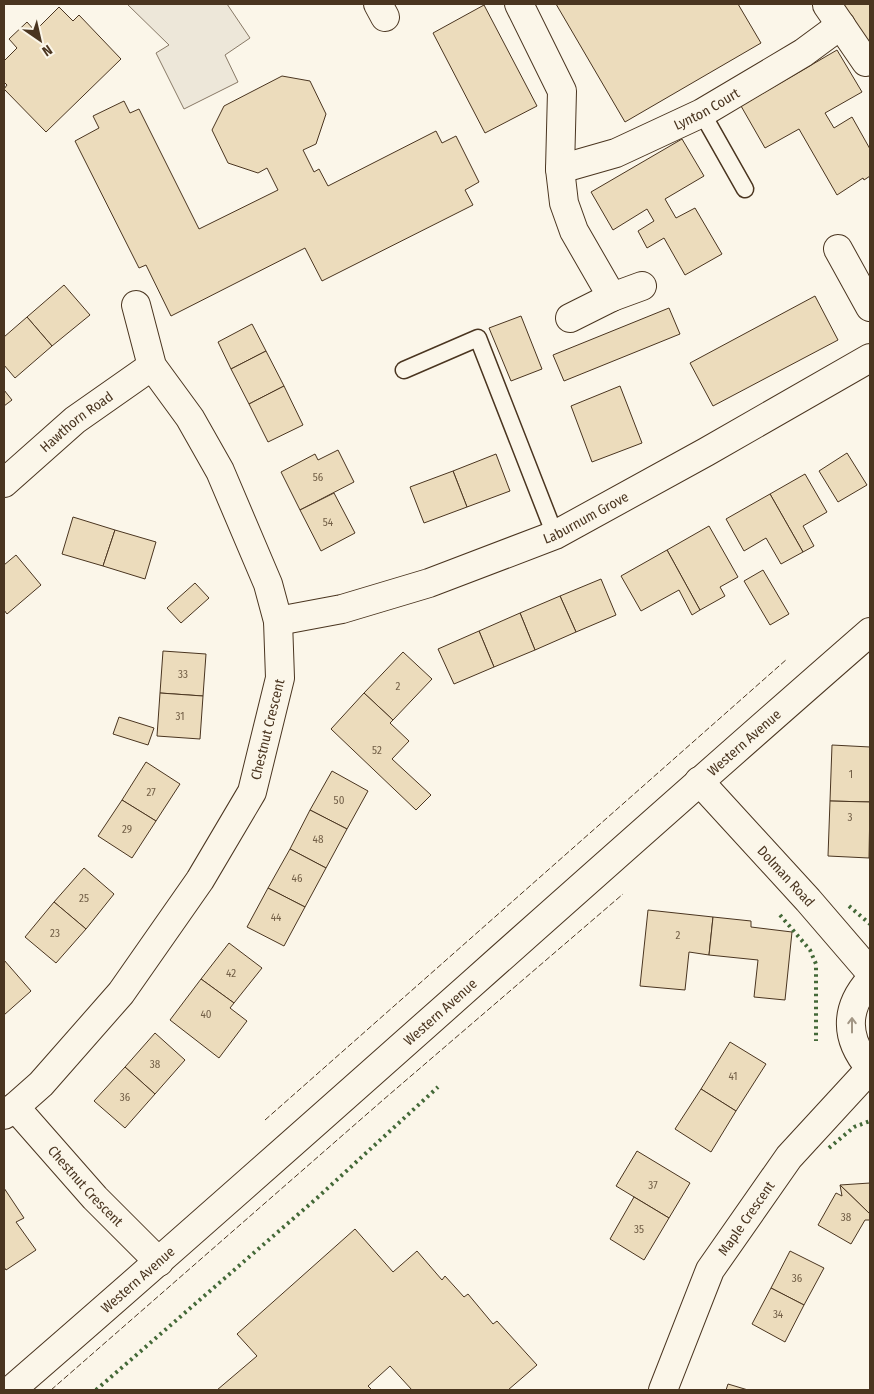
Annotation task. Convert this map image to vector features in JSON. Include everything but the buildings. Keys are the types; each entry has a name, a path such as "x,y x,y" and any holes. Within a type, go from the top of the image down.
{"street":[{"path":"519,4 562,91 560,169 564,203 574,231 612,297"},
{"name":"Lynton Court","path":"560,169 616,153 702,113 803,53 834,15 866,62"},
{"path":"838,249 870,307"},
{"path":"570,318 612,297 642,286"},
{"name":"Chestnut Crescent","path":"136,305 152,366 190,418 220,471 268,584 278,621 280,678 252,792 200,880 121,993 41,1084 10,1111 159,1262"},
{"name":"Laburnum Grove","path":"278,621 342,609 429,583 555,535 706,452 870,358"},
{"name":"Hawthorn Road","path":"4,483 75,420 152,366"},
{"name":"Western Avenue","path":"11,1390 159,1262 699,781 870,632"},
{"name":"Dolman Road","path":"699,781 808,900 870,972"},
{"path":"870,980 862,989 854,1005 851,1022 852,1039 859,1055 870,1069"},
{"name":"Maple Crescent","path":"663,1390 710,1270 789,1157 870,1069"}],"lane":[{"path":"702,113 745,189"},
{"path":"404,370 478,338 555,535"}],"shaded area":[{"path":"127,4 227,4 250,38 225,55 238,82 184,109 156,53 169,45"}],"hedge":[{"path":"849,906 870,924"},
{"path":"780,915 810,950 816,964 816,1041"},
{"path":"96,1390 317,1198 438,1087"},
{"path":"829,1148 854,1127 870,1121"}],"fence":[{"path":"265,1120 787,659"},
{"path":"51,1390 383,1100 623,894"}]}
